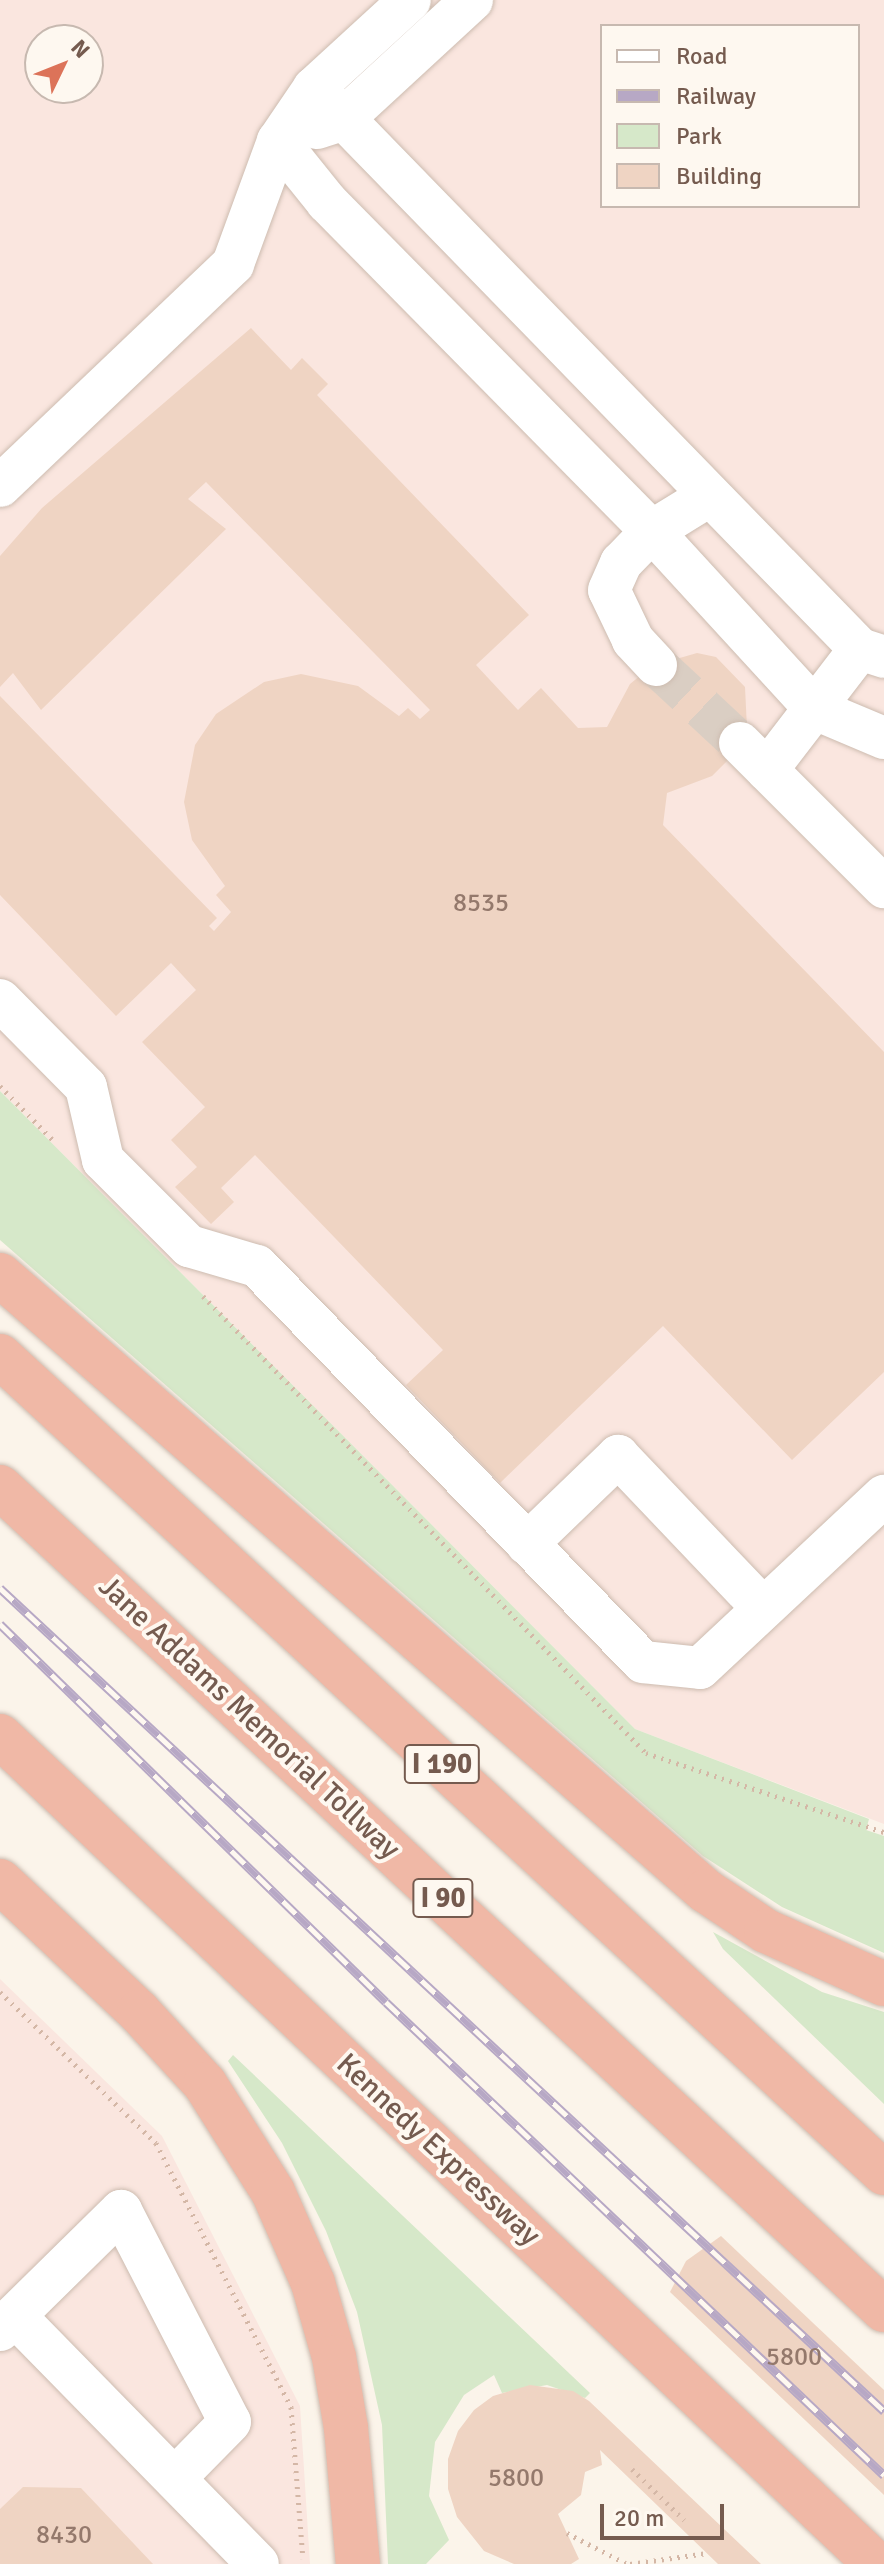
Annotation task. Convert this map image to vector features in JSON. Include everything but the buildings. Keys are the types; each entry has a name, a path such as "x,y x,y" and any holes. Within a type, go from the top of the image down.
{"highway":[{"path":"0,1275 706,1891 766,1931 884,1984"},
{"name":"I 190","path":"0,1356 884,2173"},
{"name":"Jane Addams Memorial Tollway","path":"0,1487 884,2310"},
{"name":"Kennedy Expressway","path":"0,1736 876,2564"},
{"path":"0,1881 139,2012 205,2084 273,2192 313,2283 334,2357 346,2428 358,2564"}],"lane":[{"path":"0,486 233,264 278,141 314,88 410,0"},
{"path":"278,141 342,120 472,0"},
{"path":"314,88 709,496 872,653 815,709 753,756 884,887"},
{"path":"278,141 327,202 652,531 815,709 884,738"},
{"path":"656,665 633,640 609,590 621,563 652,531 709,496"},
{"path":"0,1000 86,1087 103,1160 189,1246 257,1266 643,1662 700,1668 884,1496"},
{"path":"527,1544 618,1456 763,1608"},
{"path":"175,2478 230,2422 121,2211 7,2323 175,2478 258,2564"}],"path":[{"path":"0,1086 66,1153"},
{"path":"197,1289 646,1753 884,1832"},
{"path":"632,2469 684,2520"},
{"path":"567,2533 628,2564 707,2553"}],"shaded area":[{"path":"0,0 884,0 884,1824 635,1729 0,1091"},
{"path":"0,1979 162,2136 300,2406 310,2564 0,2564"}],"green space":[{"path":"0,1091 635,1729 869,1819 866,1830 884,1836 884,1953 782,1907 703,1856 0,1240"},
{"path":"713,1932 822,1992 884,2012 884,2104 723,1949"},
{"path":"233,2055 590,2393 585,2398 547,2385 502,2393 494,2375 464,2395 435,2442 429,2496 449,2540 426,2564 388,2564 382,2425 357,2312 326,2231 282,2143 228,2061"}],"tunnel":[{"path":"656,665 740,743"}],"railway":[{"path":"0,1588 884,2411"},
{"path":"0,1624 386,2002 884,2475"}]}
